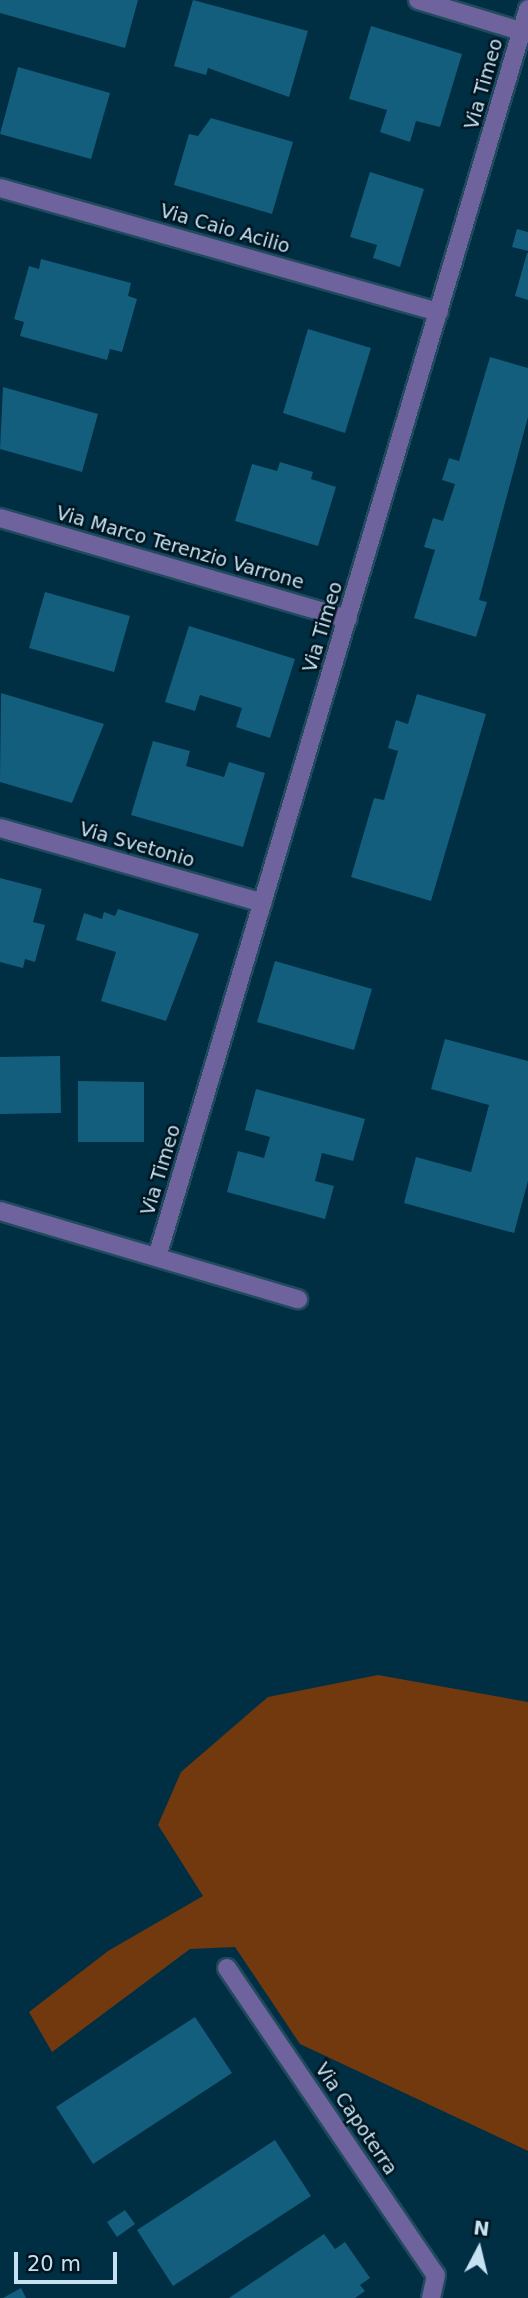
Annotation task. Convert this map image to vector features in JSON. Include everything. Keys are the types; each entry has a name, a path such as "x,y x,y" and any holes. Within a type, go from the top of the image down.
{"street":[{"path":"418,0 521,31"},
{"name":"Via Timeo","path":"157,1257 528,9"},
{"name":"Via Caio Acilio","path":"0,188 439,312"},
{"name":"Via Marco Terenzio Varrone","path":"0,518 348,619"},
{"name":"Via Svetonio","path":"0,828 263,903"},
{"path":"0,1211 298,1299"},
{"name":"Via Capoterra","path":"227,1968 436,2276 431,2298"}],"shaded area":[{"path":"378,1675 528,1702 528,2151 300,2044 235,1947 190,1949 52,2052 29,2012 108,1951 203,1896 158,1825 181,1772 268,1697"}],"building":[{"path":"0,0 138,0 125,48 0,13"},
{"path":"193,0 308,31 289,97 208,68 206,75 174,66"},
{"path":"371,26 462,54 440,127 416,121 410,142 380,132 387,110 349,99"},
{"path":"18,67 110,93 91,159 0,134"},
{"path":"211,118 293,142 272,214 174,185 189,134 198,136"},
{"path":"370,172 424,189 400,267 373,258 377,245 350,237"},
{"path":"517,229 528,232 528,251 512,247"},
{"path":"528,253 528,300 515,296"},
{"path":"41,259 131,283 128,296 137,299 122,352 110,349 107,360 20,336 24,322 14,319 29,266 39,269"},
{"path":"308,329 371,348 345,433 283,413"},
{"path":"490,357 528,368 528,417 479,600 487,602 476,637 414,618 435,550 424,547 433,518 443,521 455,484 442,480 449,458 459,461"},
{"path":"3,387 98,414 82,472 0,449"},
{"path":"280,462 313,472 311,479 336,487 318,546 235,521 252,464 277,471"},
{"path":"45,592 130,616 114,672 29,648"},
{"path":"189,626 295,659 270,738 236,727 242,708 200,695 195,711 165,702"},
{"path":"1,693 104,724 72,803 0,782"},
{"path":"417,694 486,714 431,901 351,877 374,798 384,800 398,751 388,748 396,720 408,724"},
{"path":"153,741 190,751 186,766 224,777 229,762 265,773 243,847 131,815"},
{"path":"0,878 42,889 33,922 45,925 35,962 25,959 23,968 0,962"},
{"path":"118,909 199,934 166,1021 101,1001 116,952 76,940 84,913 102,919 104,912 115,916"},
{"path":"275,961 372,989 354,1050 257,1022"},
{"path":"445,1039 528,1061 528,1181 514,1233 404,1203 416,1157 471,1172 489,1105 431,1089"},
{"path":"60,1056 61,1113 0,1114 0,1057"},
{"path":"78,1081 144,1082 144,1142 78,1142"},
{"path":"256,1089 365,1119 353,1161 322,1153 315,1181 334,1186 325,1219 227,1192 238,1151 264,1158 270,1137 245,1130"},
{"path":"195,2017 232,2073 93,2164 56,2107"},
{"path":"275,2140 311,2196 173,2286 137,2230"},
{"path":"125,2210 135,2224 117,2237 107,2222"},
{"path":"324,2234 335,2249 345,2242 370,2278 360,2285 365,2291 355,2298 229,2298"},
{"path":"21,2288 26,2298 3,2298"}]}
